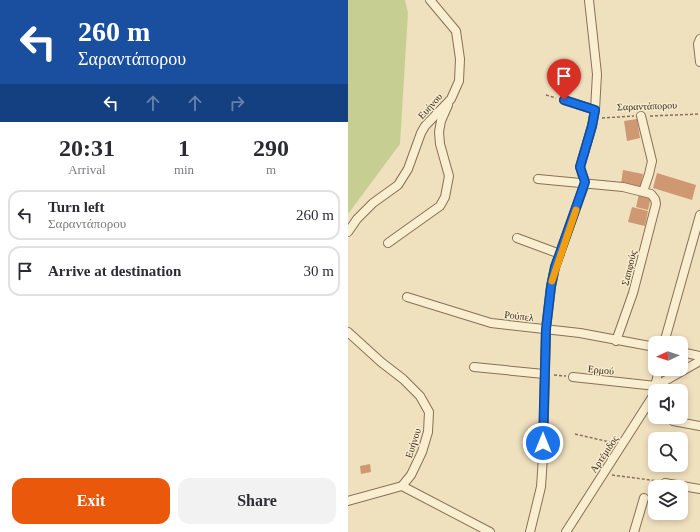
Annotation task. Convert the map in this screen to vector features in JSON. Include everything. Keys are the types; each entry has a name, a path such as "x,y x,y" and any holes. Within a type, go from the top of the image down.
{"street":[{"name":"Ευήνου","path":"348,232 356,219 373,203 398,185 408,169 423,130 451,99 459,81 460,59 458,38 451,24 430,0"},
{"path":"530,532 541,488 546,329 552,276 585,182 580,167 594,114 597,74 589,0"},
{"path":"699,41 700,62"},
{"path":"388,243 440,206 445,197 449,176 438,132 441,121 451,99"},
{"path":"564,100 594,114"},
{"path":"538,179 585,182 623,187 643,192 652,161 641,116"},
{"name":"Σαπφούς","path":"616,340 633,293 656,204 655,199 650,194 643,192"},
{"path":"666,336 700,215"},
{"path":"517,238 560,254"},
{"name":"Ρούπελ","path":"407,298 490,323 580,333 648,346"},
{"name":"Ευήνου","path":"348,332 381,362 403,379 420,396 429,412 428,432 422,452 412,475 402,486"},
{"path":"688,353 700,356"},
{"path":"660,384 700,361"},
{"path":"474,367 544,374"},
{"name":"Ερμού","path":"574,378 648,385"},
{"name":"Αρτέμιδος","path":"566,532 648,405"},
{"path":"688,424 700,426"},
{"path":"348,501 402,486 490,532"},
{"path":"688,487 700,489"},
{"path":"634,532 644,498"}],"path":[{"path":"546,95 564,100"},
{"name":"Σαραντάπορου","path":"594,114 641,116 700,114"},
{"name":"Ερμού","path":"544,374 574,378"},
{"path":"641,417 648,418"},
{"path":"575,434 622,444"},
{"path":"602,474 649,480"}],"green space":[{"path":"348,0 405,0 408,13 400,144 348,214"}],"building":[{"path":"637,119 640,138 627,141 624,121"},
{"path":"623,170 643,174 640,188 621,184"},
{"path":"657,173 696,185 692,200 653,188"},
{"path":"639,194 651,197 648,210 636,207"},
{"path":"632,207 648,211 645,226 628,222"},
{"path":"370,464 371,472 361,474 360,466"}],"slow traffic":[{"path":"552,281 555,267 576,210"}],"route":[{"path":"543,443 546,329 552,276 585,182 580,167 595,110 564,100"}]}
